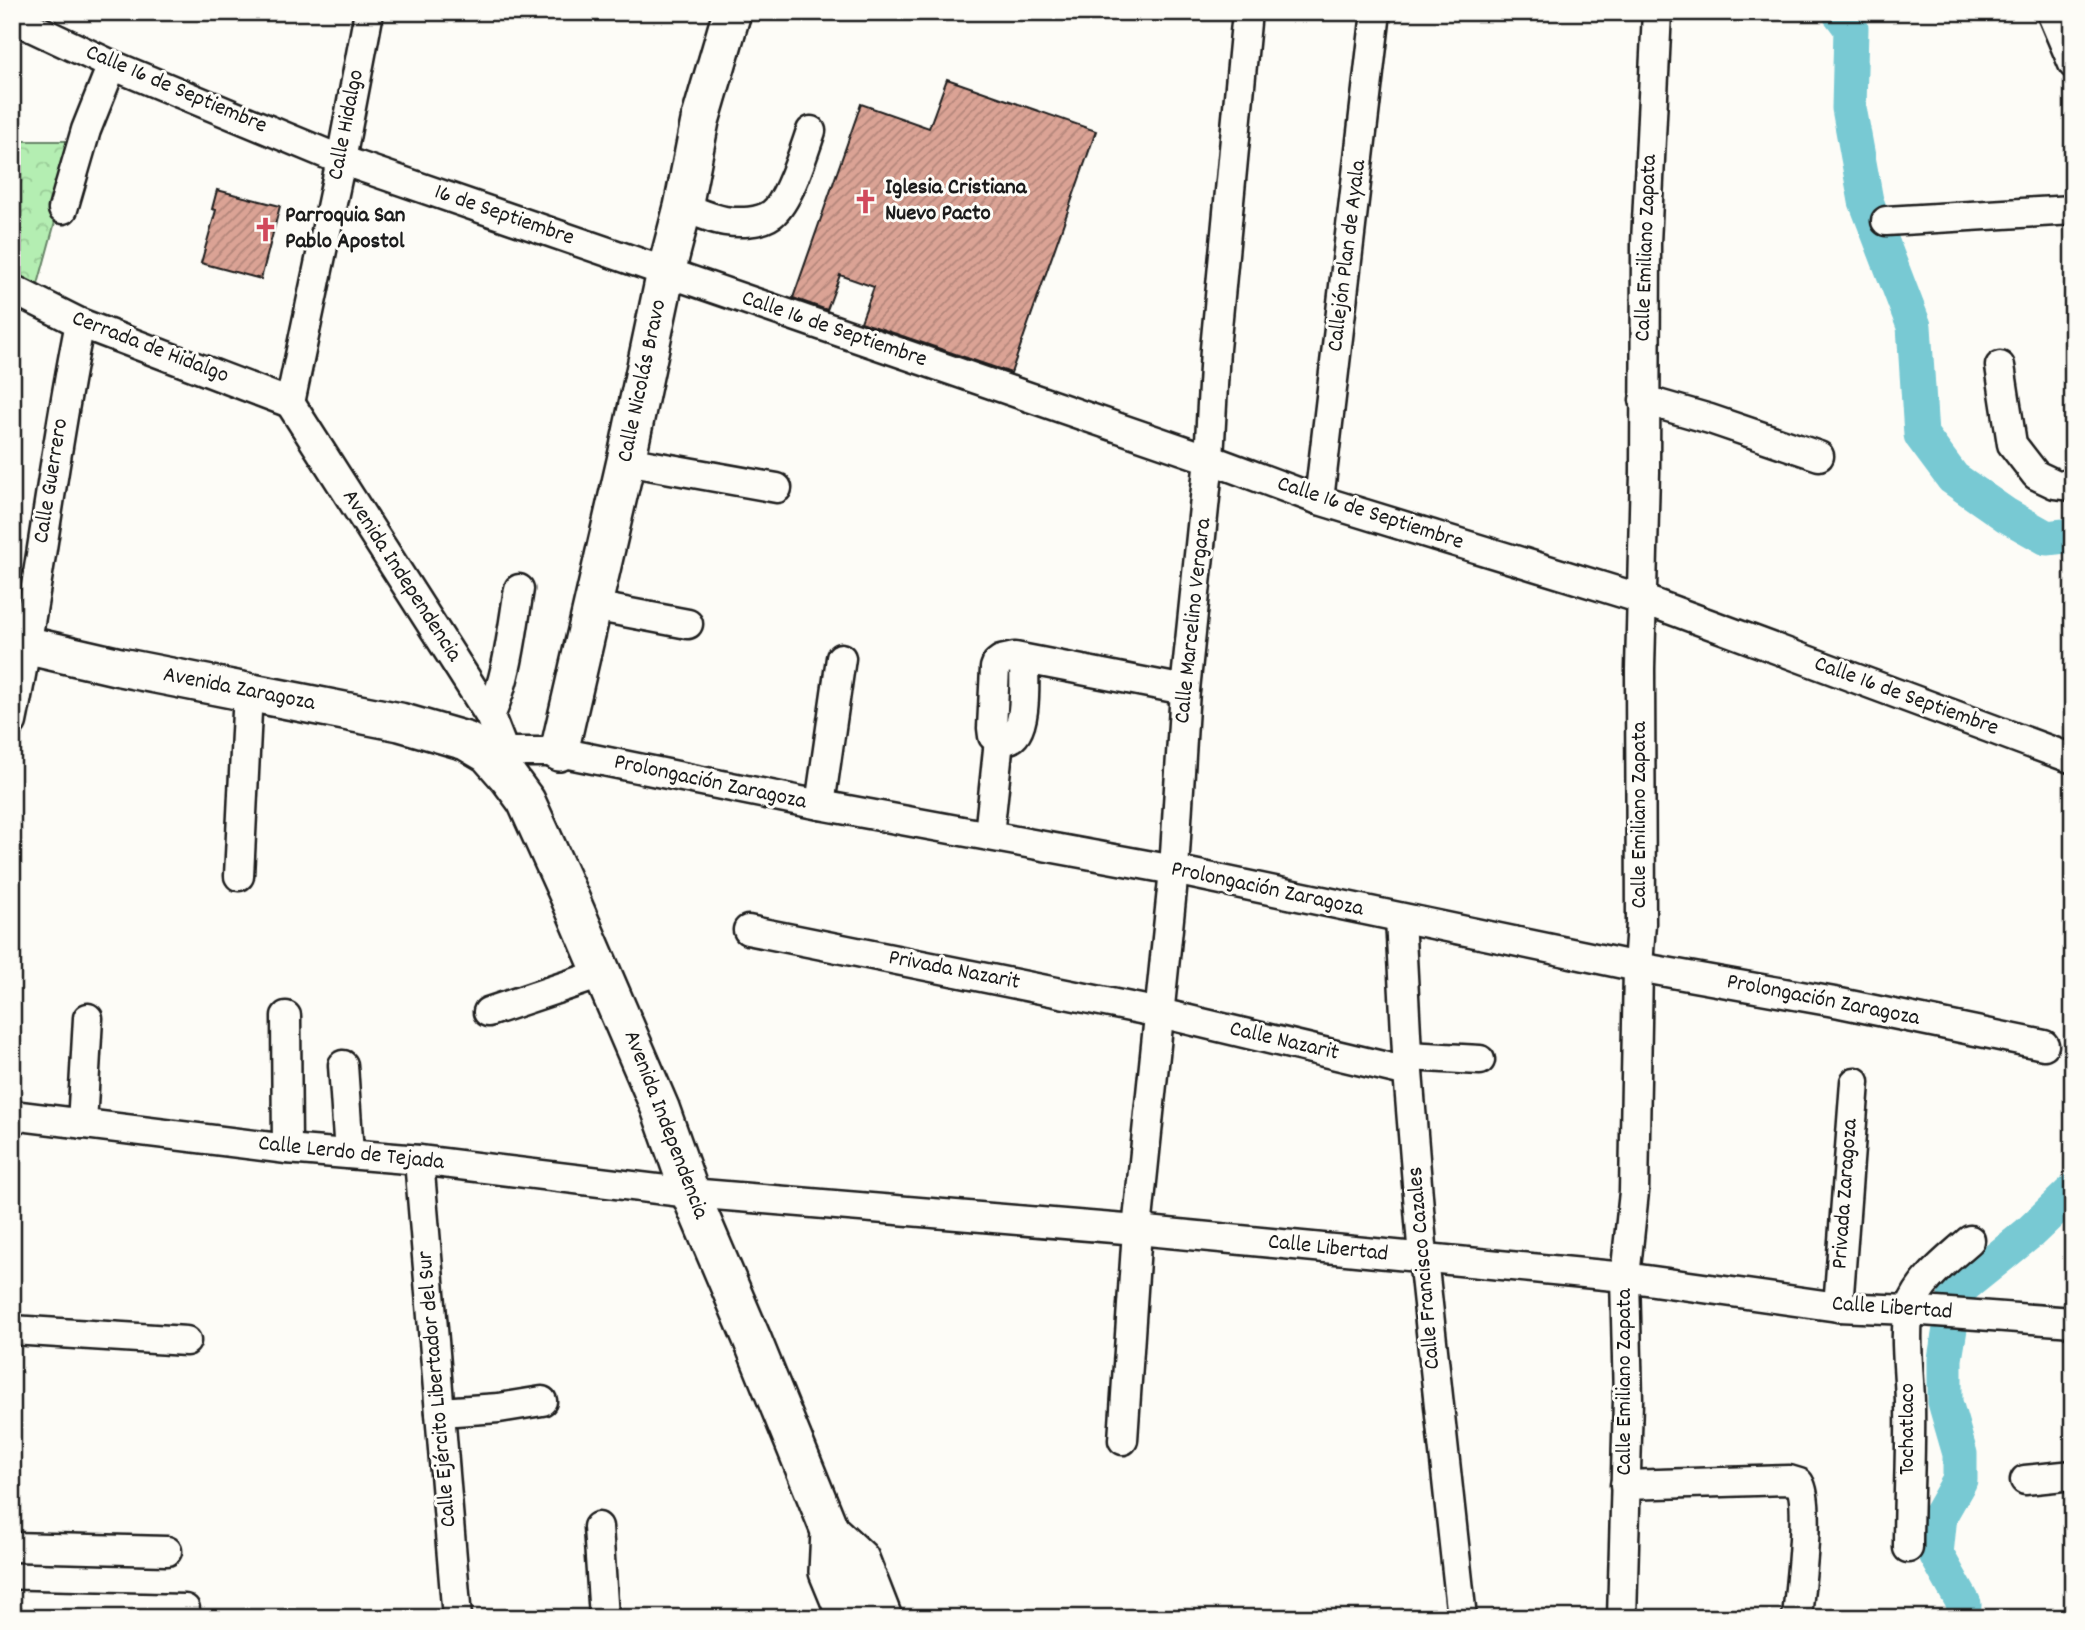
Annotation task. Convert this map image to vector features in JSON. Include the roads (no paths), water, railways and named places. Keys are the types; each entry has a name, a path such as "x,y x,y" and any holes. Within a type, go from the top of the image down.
{"main road":[{"name":"Calle Nicolás Bravo","path":"559,752 666,272 683,207 700,121 733,12"},
{"name":"Avenida Zaragoza","path":"20,644 120,667 487,741"},
{"name":"Avenida Independencia","path":"487,741 526,801 604,972 660,1108 690,1193 830,1531 860,1559 883,1618"},
{"name":"Avenida Independencia","path":"830,1531 828,1572 847,1618"}],"street":[{"name":"Calle Hidalgo","path":"290,403 369,12"},
{"name":"Calle Marcelino Vergara","path":"1123,1440 1136,1230 1174,870 1185,690 1209,459 1215,349 1247,12"},
{"name":"Callejón Plan de Ayala","path":"1319,500 1376,12"},
{"name":"Calle Emiliano Zapata","path":"1622,1618 1628,1400 1625,1277 1634,1192 1640,923 1646,243 1657,12"},
{"path":"2051,12 2073,64"},
{"name":"Calle 16 de Septiembre","path":"12,18 112,65 341,160"},
{"path":"63,209 86,130 112,65"},
{"path":"683,207 723,221 751,221 774,213 789,189 811,131"},
{"name":"16 de Septiembre","path":"341,160 666,272"},
{"path":"1886,221 2073,211"},
{"name":"Calle 16 de Septiembre","path":"666,272 1209,459 1319,500 1642,599 2071,759"},
{"name":"Cerrada de Hidalgo","path":"12,289 80,323 290,403"},
{"name":"Calle Guerrero","path":"12,722 20,644 80,323"},
{"path":"2000,366 2012,444 2036,475 2055,484 2073,486"},
{"path":"1644,400 1819,456"},
{"name":"Avenida Independencia","path":"290,403 487,741"},
{"path":"626,461 776,488"},
{"path":"487,741 506,666 519,589"},
{"path":"593,606 688,624"},
{"path":"820,806 841,658"},
{"path":"989,835 1004,739 1019,732 1022,721 1020,658 1185,690"},
{"path":"239,876 248,691"},
{"name":"Prolongación Zaragoza","path":"487,741 559,752 820,806 1174,870 1638,967 1840,1003 2044,1045"},
{"name":"Calle Francisco Cazales","path":"1400,918 1423,1258 1462,1618"},
{"name":"Privada Nazarit","path":"748,930 1160,1013"},
{"path":"488,1012 604,972"},
{"name":"Calle Nazarit","path":"1160,1013 1408,1064 1480,1060"},
{"path":"286,1016 287,1149"},
{"path":"82,1124 88,1018"},
{"path":"343,1065 349,1154"},
{"name":"Privada Zaragoza","path":"1838,1307 1855,1082"},
{"name":"Calle Lerdo de Tejada","path":"12,1115 287,1149 419,1160 690,1193"},
{"name":"Calle Ejército Libertador del Sur","path":"419,1160 457,1618"},
{"name":"Calle Libertad","path":"690,1193 1136,1230 1625,1277 1838,1307 2073,1322"},
{"path":"1909,1310 1919,1290 1970,1240"},
{"name":"Tochatlaco","path":"1908,1548 1909,1310"},
{"path":"12,1330 186,1340"},
{"path":"440,1412 542,1401"},
{"path":"2025,1480 2073,1475"},
{"path":"1625,1485 1789,1480 1799,1483 1803,1490 1804,1516 1797,1618"},
{"path":"598,1527 604,1618"},
{"path":"12,1547 167,1551"},
{"path":"12,1605 185,1609"}],"waterway":[{"path":"1839,12 1851,28 1849,108 1866,201 1914,326 1921,435 1953,478 2006,515 2047,538 2073,535"},
{"path":"1963,1618 1964,1604 1936,1554 1940,1515 1960,1480 1960,1454 1945,1402 1945,1359 1956,1292 2029,1233 2073,1191"}],"place":[{"name":"Iglesia Cristiana Nuevo Pacto","path":"865,201"},
{"name":"Parroquia San Pablo Apostol","path":"265,229"}]}
